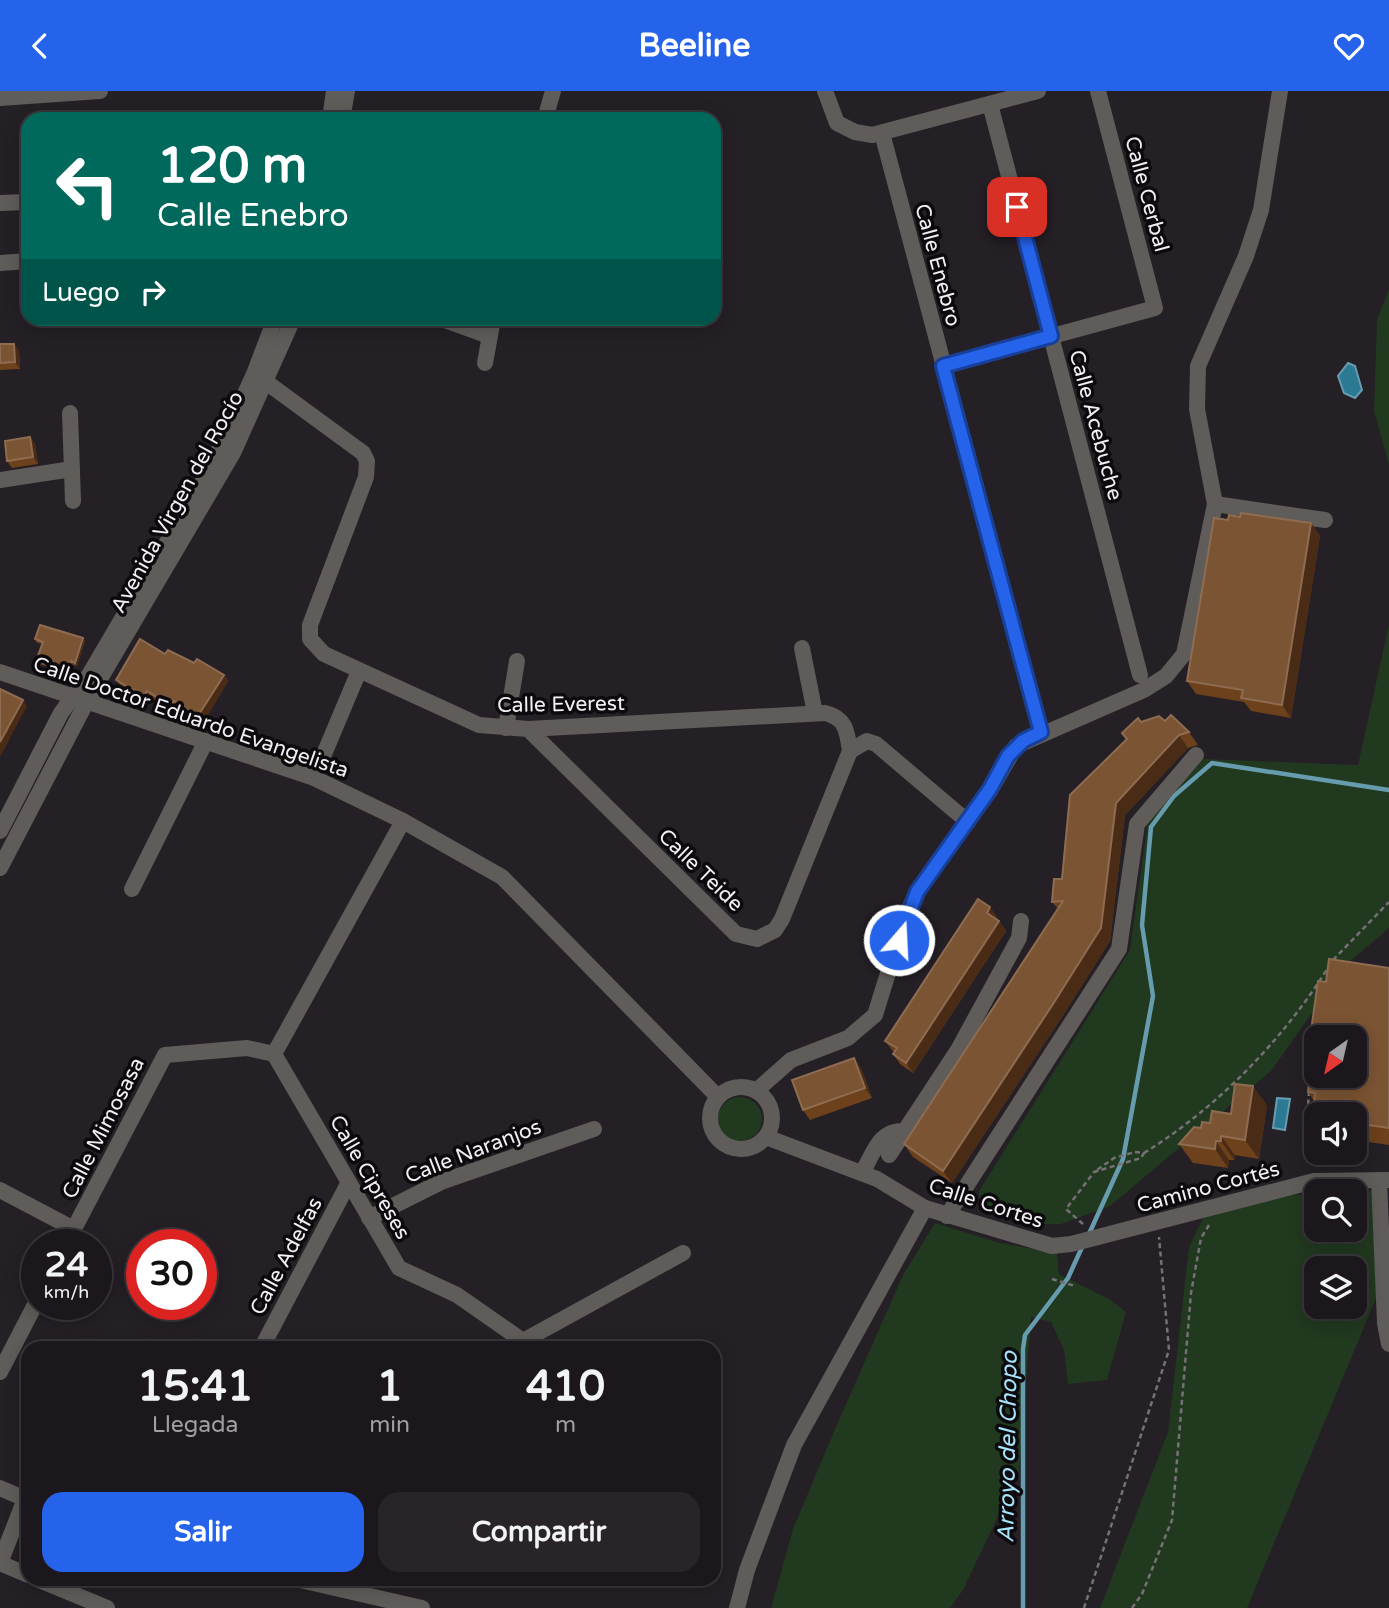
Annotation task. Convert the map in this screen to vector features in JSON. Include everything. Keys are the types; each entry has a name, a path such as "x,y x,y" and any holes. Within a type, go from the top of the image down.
{"street":[{"path":"0,98 100,91"},
{"path":"331,112 334,91"},
{"path":"343,112 347,91"},
{"path":"547,112 553,91"},
{"path":"825,91 841,132 852,140 878,147 888,153"},
{"path":"837,123 863,134 882,133 1038,91"},
{"name":"Calle Cerbal","path":"1051,336 1155,308 1098,91"},
{"path":"757,1091 791,1060 848,1038 875,1015 906,915 917,892 968,822 1016,746 1041,732 1144,690 1166,677 1184,654 1214,504 1197,409 1198,366 1246,256 1261,209 1280,91"},
{"name":"Calle Acebuche","path":"990,104 1140,675"},
{"name":"Calle Enebro","path":"882,133 1041,732"},
{"path":"0,203 21,202"},
{"path":"0,263 21,262"},
{"name":"Avenida Virgen del Rocío","path":"81,699 210,469 254,374 272,326"},
{"name":"Avenida Virgen del Rocío","path":"81,699 203,507 266,382 290,326"},
{"path":"461,326 489,336"},
{"path":"485,363 492,326"},
{"path":"943,366 1051,336"},
{"name":"Calle Everest","path":"266,382 363,453 367,461 366,477 309,634 324,654 479,725 528,729 815,713 834,715 845,724 850,751"},
{"path":"70,413 73,501"},
{"path":"0,480 72,469"},
{"path":"1214,504 1325,520"},
{"path":"802,648 815,713"},
{"path":"506,728 517,661"},
{"name":"Calle Doctor Eduardo Evangelista","path":"0,671 314,778 403,821 502,877 718,1097"},
{"path":"314,778 359,671"},
{"path":"0,868 81,699"},
{"path":"0,831 61,713 81,699"},
{"name":"Calle Teide","path":"528,729 736,934 757,939 775,930 782,919 850,751"},
{"path":"132,889 206,741"},
{"path":"850,751 867,741 876,744 968,822"},
{"path":"947,1216 1119,949 1137,824 1196,755"},
{"path":"274,1054 403,821"},
{"path":"889,1155 964,1038 1019,938 1021,921"},
{"name":"Calle Mimosasa","path":"74,1229 165,1055 247,1048 274,1054"},
{"name":"Calle Cipreses","path":"274,1054 398,1268 457,1295 523,1341 683,1254"},
{"path":"740,1087 757,1091 770,1107 772,1117 766,1137 751,1148 742,1150 725,1145 718,1139 710,1123 710,1114 718,1097 740,1087"},
{"name":"Calle Naranjos","path":"369,1218 441,1182 594,1129"},
{"path":"862,1173 881,1137 889,1132 905,1131"},
{"name":"Calle Cortes","path":"766,1137 862,1173 925,1208 1052,1246 1121,1231"},
{"path":"1384,1180 1385,1323 1389,1344"},
{"name":"Camino Cortés","path":"1121,1231 1314,1181 1384,1180"},
{"name":"Calle Adelfas","path":"265,1341 348,1184"},
{"path":"0,1191 74,1229"},
{"path":"737,1608 747,1570 794,1445 925,1208"},
{"path":"0,1372 27,1320"},
{"path":"0,1489 21,1497"},
{"path":"21,1513 0,1563 21,1572"},
{"path":"54,1586 107,1608"},
{"path":"326,1586 422,1608"}],"path":[{"path":"1094,1172 1141,1158 1242,1075 1298,1012 1340,950 1389,902"},
{"path":"1083,1224 1066,1209 1094,1172 1114,1158 1144,1153"},
{"path":"1132,1608 1149,1577 1172,1520 1191,1293 1201,1238 1211,1222 1221,1219 1219,1205"},
{"path":"1084,1608 1169,1350 1159,1221"},
{"path":"1052,1279 1075,1286"}],"green space":[{"path":"1389,289 1389,465 1374,411 1377,320"},
{"path":"1389,624 1389,928 1348,963 1271,1071 1110,1206 1061,1224 1031,1224 999,1217 979,1205 979,1191 1130,950 1148,820 1204,759 1358,765"},
{"path":"740,1097 749,1098 756,1103 761,1110 761,1128 756,1135 749,1140 740,1141 731,1140 724,1135 719,1128 718,1119 719,1110 724,1103 731,1098"},
{"path":"1367,1191 1372,1191 1377,1296 1247,1608 1100,1608 1168,1432 1189,1247 1204,1216 1288,1195 1304,1194 1304,1242 1367,1242"},
{"path":"935,1223 1000,1243 1057,1253 1059,1274 1109,1299 1126,1312 1107,1380 1068,1384 1064,1350 1051,1322 1031,1317 1019,1472 963,1590 950,1608 771,1608 793,1529 835,1429 903,1275"}],"water":[{"path":"1348,363 1355,366 1362,390 1355,398 1344,393 1338,376"},
{"path":"1277,1098 1290,1099 1285,1130 1273,1128"}],"building":[{"path":"0,344 14,344 15,362 0,363"},
{"path":"30,437 33,457 7,461 5,441"},
{"path":"1241,513 1311,523 1282,705 1241,698 1243,690 1187,681 1214,518 1228,520 1229,515 1240,517"},
{"path":"40,625 83,638 75,663 71,661 69,671 36,661 43,642 35,639"},
{"path":"140,639 165,654 168,650 194,663 197,659 224,675 198,716 174,701 171,706 147,691 144,696 116,680"},
{"path":"0,689 23,700 0,742"},
{"path":"1171,715 1189,732 1179,735 1116,803 1101,928 943,1171 904,1144 1063,901 1052,902 1054,879 1062,879 1070,795 1127,739 1122,733 1138,718 1141,722 1159,716 1165,721"},
{"path":"978,899 990,907 987,913 999,921 906,1063 893,1054 897,1048 885,1041"},
{"path":"1329,959 1389,968 1389,1128 1367,1125 1367,1102 1314,1102 1315,1093 1308,1092 1308,1089 1367,1089 1367,1025 1312,1025 1318,981 1326,982"},
{"path":"854,1058 865,1088 803,1110 792,1080"},
{"path":"1235,1084 1253,1086 1245,1140 1221,1136 1221,1141 1216,1141 1215,1149 1179,1144 1194,1127 1201,1128 1202,1122 1210,1123 1212,1111 1231,1114"}],"waterway":[{"name":"Arroyo del Chopo","path":"1089,1234 1123,1159 1153,996 1142,925 1151,827 1174,796 1212,763 1389,790"},
{"name":"Arroyo del Chopo","path":"1023,1608 1025,1335 1068,1278 1083,1245"}],"route":[{"path":"899,940 906,915 917,892 968,822 1008,756 1016,746 1041,732 943,366 1051,336 1017,207"}]}
